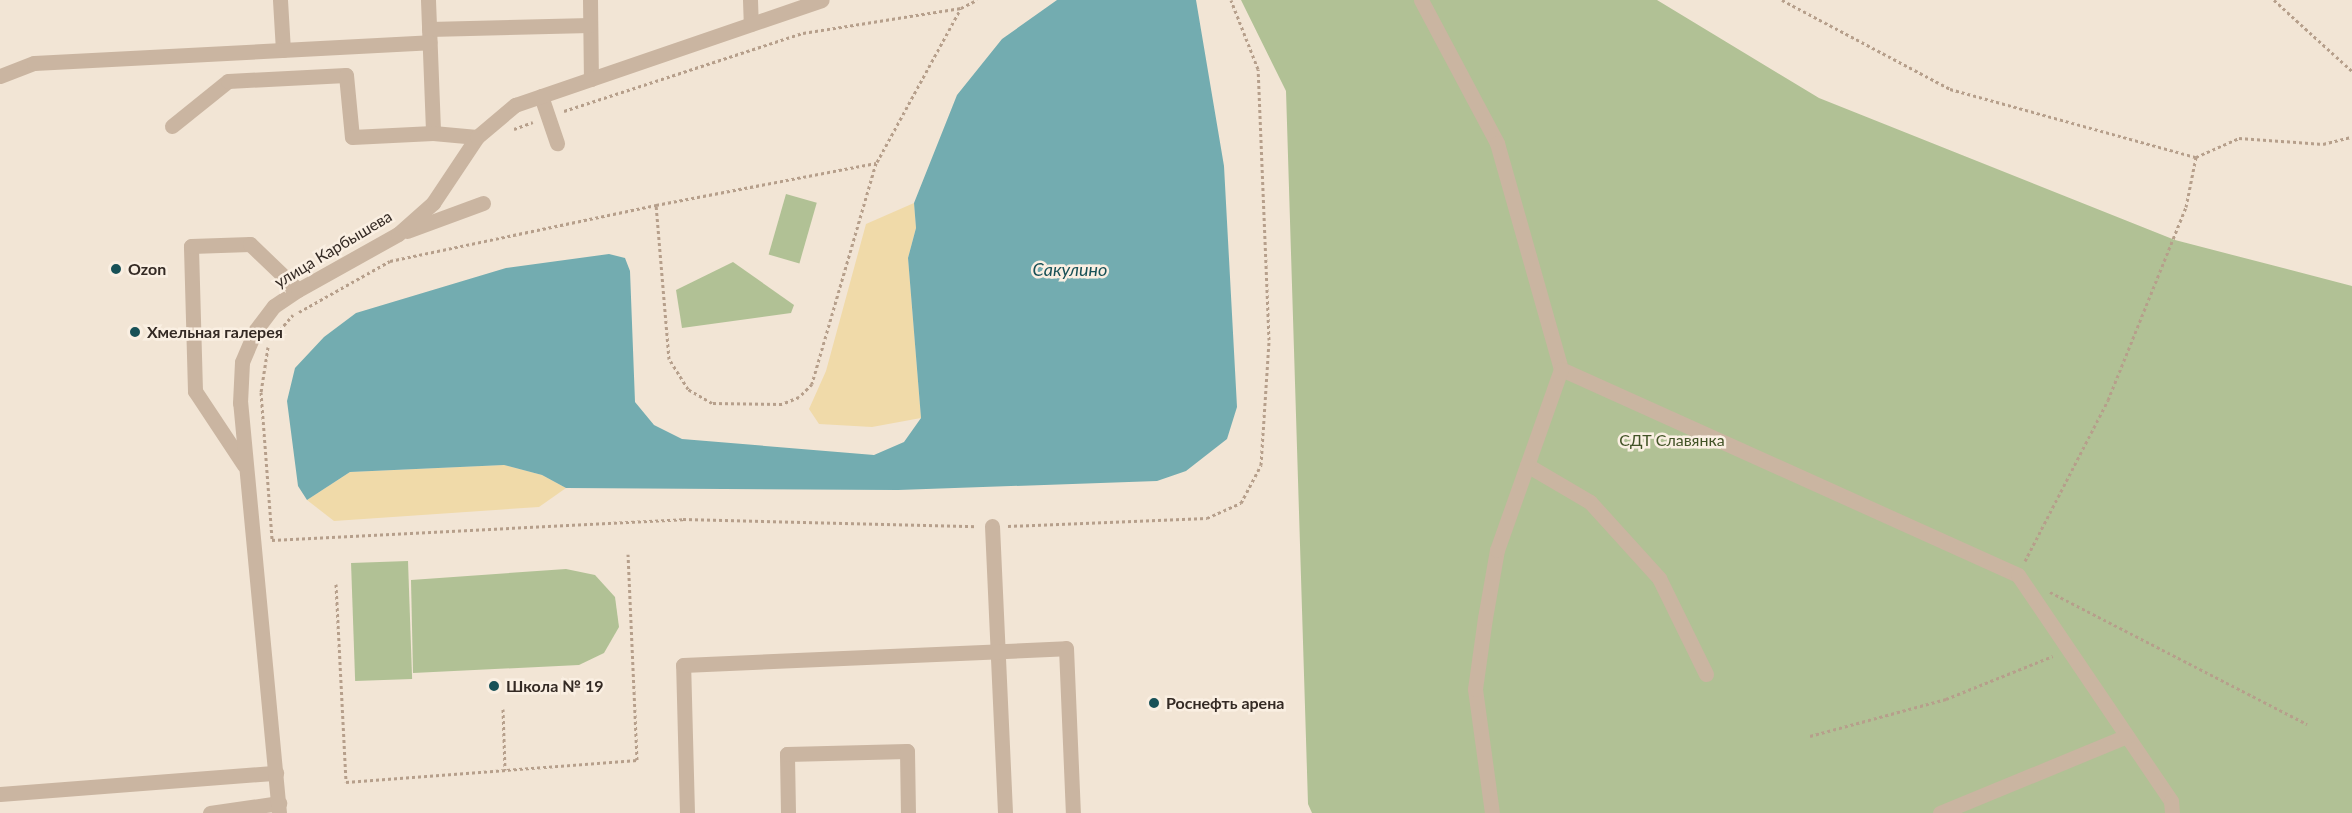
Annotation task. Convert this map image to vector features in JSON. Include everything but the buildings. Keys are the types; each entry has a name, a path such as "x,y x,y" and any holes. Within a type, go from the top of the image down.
{"street":[{"path":"280,0 283,50"},
{"path":"428,0 433,133"},
{"path":"590,0 591,79"},
{"path":"750,0 751,24"},
{"name":"улица Карбышева","path":"279,808 240,403 242,362 255,331 268,315 298,290 398,234 433,203 477,137 515,105 820,0"},
{"path":"1421,0 1497,143 1561,369 1497,550 1475,689 1492,813"},
{"path":"0,76 34,63 283,50 429,36 590,26"},
{"path":"172,126 228,81 346,75 352,137 433,133 477,137"},
{"path":"541,96 556,143"},
{"path":"398,234 483,203"},
{"path":"246,468 195,391 191,246 250,244 298,290"},
{"path":"1561,369 2018,575 2171,801 2172,813"},
{"path":"1527,465 1590,501 1659,578 1706,674"},
{"path":"992,526 1005,813"},
{"path":"687,813 683,665 1066,648 1073,813"},
{"path":"1940,813 2127,736"},
{"path":"788,813 787,754 907,751 908,813"},
{"path":"0,794 276,773"},
{"path":"210,813 279,808"}],"path":[{"path":"511,130 802,33 961,8 976,0"},
{"path":"406,248 390,261 292,315 268,344 261,392 272,540 682,519 992,526 1207,518 1241,503 1261,465 1269,340 1258,69 1231,0"},
{"path":"1782,0 1950,89 2196,157 2239,138 2323,144 2352,137"},
{"path":"2274,0 2352,71"},
{"path":"656,205 669,359 677,376 688,389 712,403 782,404 799,397 812,384 876,163 961,8"},
{"path":"2018,575 2108,400 2186,207 2196,157"},
{"path":"390,261 656,205 876,163"},
{"path":"336,584 346,782 637,760 628,554"},
{"path":"2049,591 2307,724"},
{"path":"1810,736 1946,699 2069,650"},
{"path":"503,709 505,770"}],"green space":[{"name":"СДТ Славянка","path":"1241,0 1657,0 1819,98 2175,240 2352,286 2352,813 1312,813 1308,804 1286,91"},
{"path":"786,194 817,203 799,263 769,255"},
{"path":"733,262 794,305 791,313 682,328 676,290"},
{"path":"408,561 412,679 355,681 351,563"},
{"path":"566,569 595,575 615,597 619,627 604,653 579,665 413,673 411,580"}],"sand":[{"path":"914,203 916,228 908,258 921,418 872,427 819,424 809,409 826,371 866,224"},
{"path":"504,465 542,475 566,488 539,507 334,521 307,500 350,472"}],"water":[{"name":"Сакулино","path":"1057,0 1196,0 1224,166 1237,407 1227,439 1186,471 1157,481 898,490 566,488 542,475 504,465 350,472 307,500 298,486 287,401 295,368 324,337 356,313 506,268 609,254 625,258 630,271 635,402 654,425 682,439 874,455 904,442 921,418 908,258 916,228 914,203 957,95 1002,39"}],"place":[{"name":"Ozon","path":"116,269"},
{"name":"Хмельная галерея","path":"135,332"},
{"name":"Школа № 19","path":"494,686"},
{"name":"Роснефть арена","path":"1154,703"}]}
